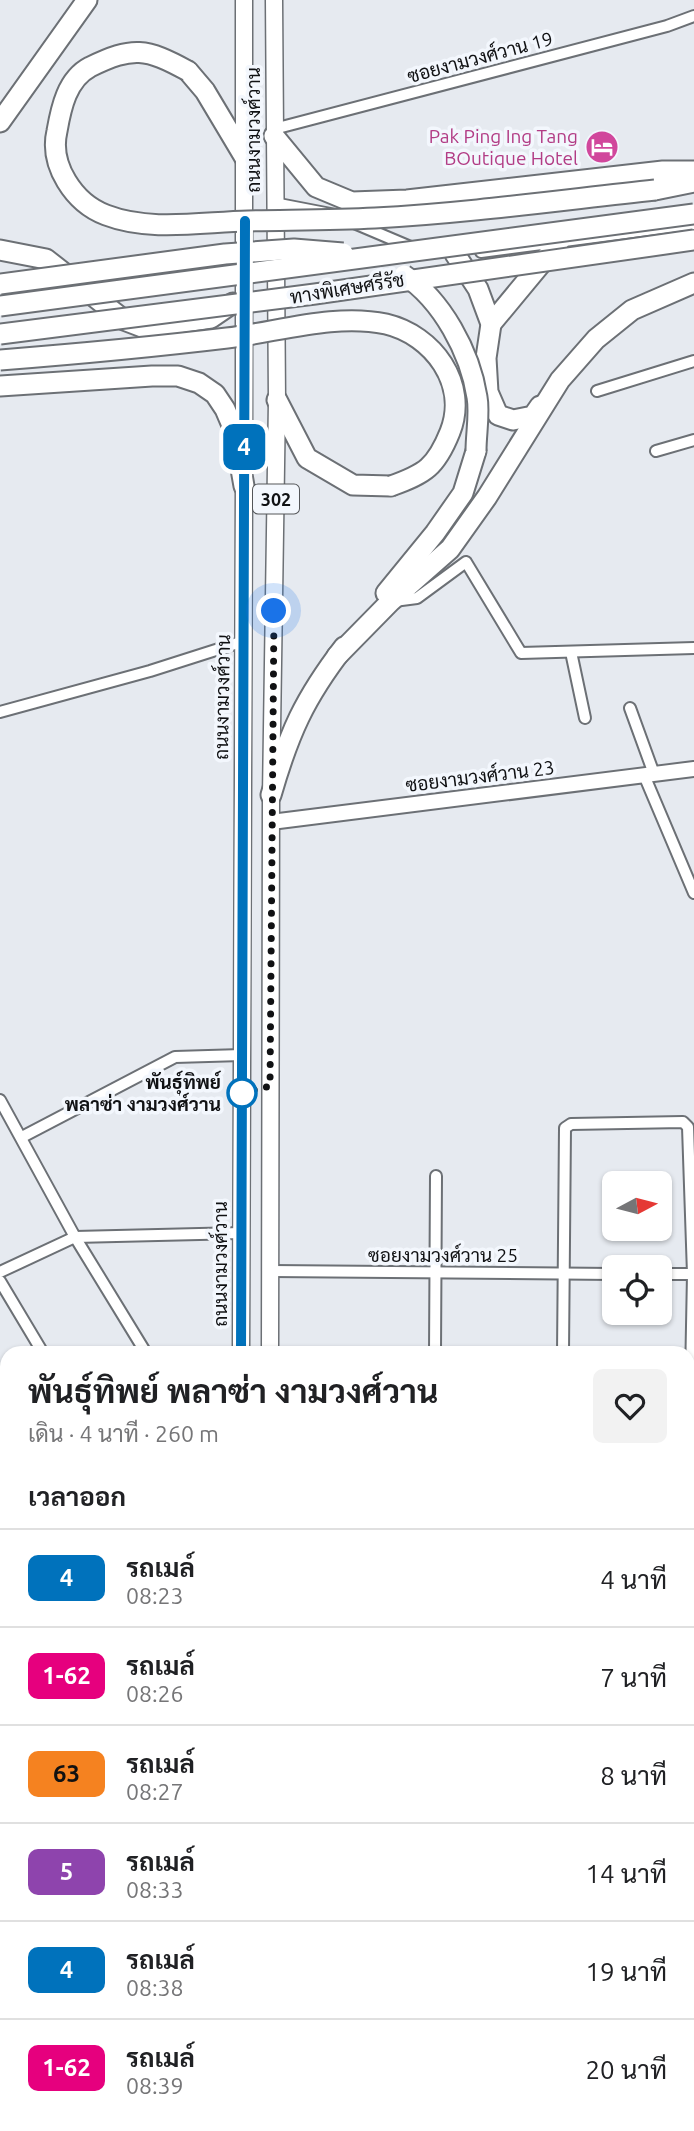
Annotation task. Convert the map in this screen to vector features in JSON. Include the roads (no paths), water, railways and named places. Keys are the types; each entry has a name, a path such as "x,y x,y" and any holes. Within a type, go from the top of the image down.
{"highway":[{"path":"0,122 87,0"},
{"path":"244,158 205,91 188,71 156,54 120,52 84,70 63,99 55,137 61,171 76,196 105,215 143,223 377,218 655,190 694,182"},
{"path":"274,132 316,187 352,202 407,200 663,171 694,171"},
{"name":"ทางพิเศษศรีรัช","path":"0,306 694,214"},
{"name":"ทางพิเศษศรีรัช","path":"0,334 315,294 694,240"},
{"path":"491,324 559,242"},
{"path":"0,284 161,262 293,248 334,251 389,265 414,282 435,304 461,345 478,397 476,450 463,493 305,701 295,721 271,795"},
{"path":"0,250 46,259 124,320 145,328 211,318 244,294"},
{"path":"455,254 478,289 491,324 486,358 488,392 498,415 513,420 533,416 596,339 632,310 694,283"},
{"path":"0,360 228,338 347,321 386,325 421,339 443,361 454,387 455,421 442,452 424,474 391,486 353,485 307,458 277,400"},
{"path":"0,386 152,376 178,376 199,383 215,394 225,409 234,430 244,486"},
{"path":"337,656 391,601 450,550 487,497 560,380"}],"main road":[{"name":"ถนนงามวงศ์วาน","path":"241,1346 244,0"},
{"name":"ถนนงามวงศ์วาน","path":"270,1346 271,795 277,400 274,0"}],"street":[{"name":"ซอยงามวงศ์วาน 19","path":"274,132 667,26 694,16"},
{"path":"274,203 327,211 408,247 455,254 694,224"},
{"path":"597,391 694,360"},
{"path":"656,452 694,440"},
{"path":"391,601 417,598 466,562 521,653 694,648"},
{"path":"0,712 150,671 244,641"},
{"path":"571,652 585,718"},
{"path":"630,708 649,774 694,893"},
{"name":"ซอยงามวงศ์วาน 23","path":"271,822 694,769"},
{"path":"22,1138 175,1057 242,1055"},
{"path":"0,1100 75,1237 142,1346"},
{"path":"563,1346 567,1125 683,1122 688,1128 693,1274 691,1346"},
{"path":"435,1346 436,1176"},
{"path":"0,1272 75,1237 241,1233"},
{"name":"ซอยงามวงศ์วาน 25","path":"271,1271 602,1274"},
{"path":"672,1274 693,1274"},
{"path":"0,1281 39,1346"}],"place":[{"name":"Pak Ping Ing Tang BOutique Hotel","path":"602,147"},
{"name":"พันธุ์ทิพย์ พลาซ่า งามวงศ์วาน","path":"242,1093"}]}
